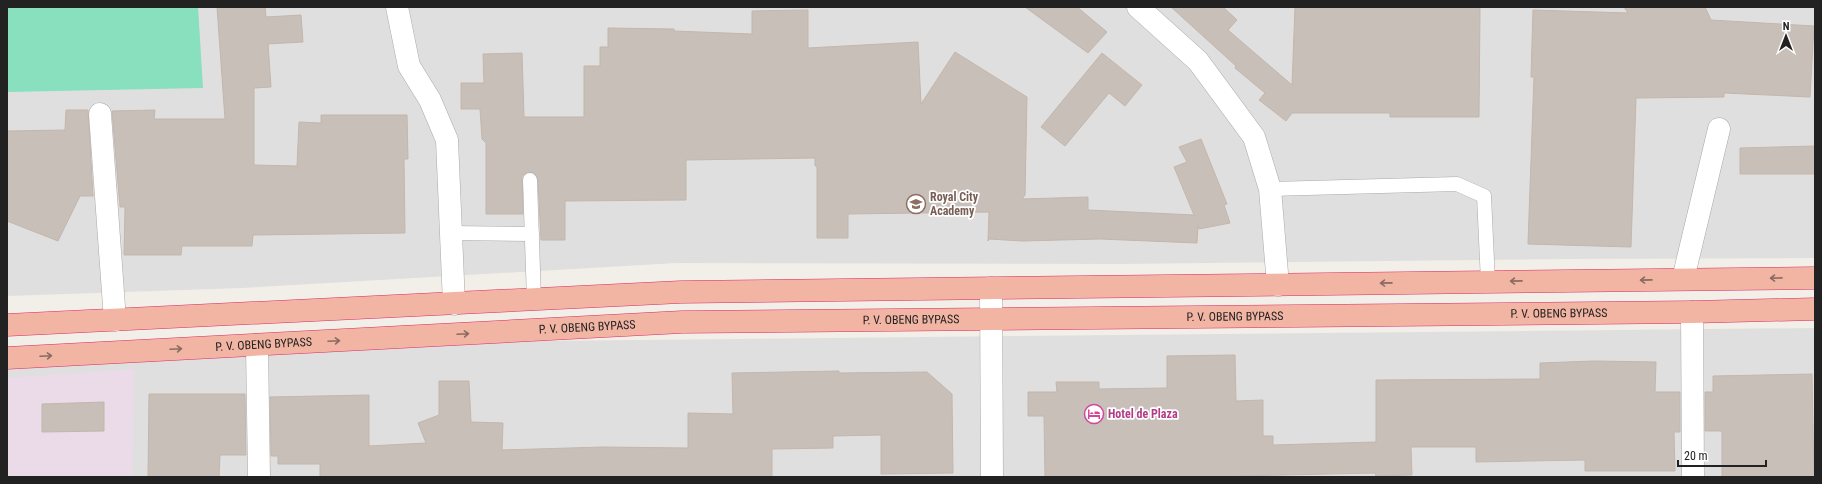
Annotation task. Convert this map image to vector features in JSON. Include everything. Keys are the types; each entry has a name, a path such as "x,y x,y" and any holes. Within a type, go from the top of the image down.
{"highway":[{"path":"7,325 681,292 1815,278"},
{"name":"P. V. OBENG BYPASS","path":"7,358 682,322 1692,312 1815,309"}],"street":[{"path":"397,7 409,66 430,100 447,140 454,304"},
{"path":"1138,7 1198,61 1254,137 1270,189 1278,285"},
{"path":"100,114 115,320"},
{"path":"1683,279 1719,128"},
{"path":"991,288 992,477"},
{"path":"1692,312 1693,477"},
{"path":"257,345 259,477"}],"lane":[{"path":"530,180 534,300"},
{"path":"1270,189 1457,184 1484,196 1488,282"},
{"path":"451,233 532,234"}],"shaded area":[{"path":"7,7 1815,7 1815,258 1122,264 677,263 242,288 7,296"},
{"path":"1815,328 1815,477 7,477 7,368 535,341"},
{"path":"134,369 132,477 7,477 7,378"}],"green space":[{"path":"7,7 198,7 203,88 7,92"}],"building":[{"path":"217,7 265,7 266,17 301,15 303,42 268,44 271,87 254,88 254,165 297,166 299,122 321,123 321,115 407,115 408,159 404,159 405,233 253,235 252,246 182,246 181,255 124,255 125,207 120,207 112,111 155,110 154,119 225,119"},
{"path":"1025,7 1077,7 1107,32 1088,53"},
{"path":"1171,7 1223,7 1237,20 1228,30 1292,85 1295,7 1480,7 1479,117 1390,117 1390,113 1292,113 1286,121 1259,100 1265,93 1235,68 1236,66"},
{"path":"1624,7 1705,7 1711,20 1814,26 1810,97 1724,93 1724,97 1636,98 1631,247 1528,244 1534,77 1531,77 1533,10 1628,13"},
{"path":"808,10 808,48 918,42 921,104 955,52 1027,97 1025,195 1022,199 1088,197 1088,210 1194,215 1174,167 1187,162 1179,147 1201,139 1227,204 1224,205 1230,223 1199,229 1198,225 1197,243 1100,239 1022,241 989,239 988,241 989,212 848,214 848,238 817,238 817,166 815,166 815,158 686,160 686,200 565,201 565,240 541,240 538,180 534,172 526,173 522,176 523,214 486,214 486,143 482,139 480,109 461,109 461,83 484,83 483,54 522,53 524,117 584,117 584,66 600,66 600,47 608,47 608,28 674,29 674,31 752,34 752,11"},
{"path":"1102,53 1142,85 1125,106 1109,93 1065,146 1041,127"},
{"path":"66,110 88,110 93,196 80,196 58,241 7,221 7,131 65,130"},
{"path":"1815,146 1815,174 1740,174 1740,148"},
{"path":"1235,355 1236,401 1263,400 1263,436 1273,436 1273,445 1376,442 1376,380 1540,379 1540,363 1594,361 1656,362 1655,392 1680,392 1680,432 1674,432 1675,471 1585,471 1585,460 1476,462 1476,447 1411,447 1412,475 1376,476 1375,473 1238,477 1045,477 1044,416 1028,416 1028,392 1057,392 1056,382 1099,382 1099,389 1167,388 1167,356"},
{"path":"839,371 839,373 927,372 952,394 953,473 881,474 881,435 833,436 833,448 772,449 772,477 320,477 320,464 278,464 278,456 271,456 270,397 369,395 369,446 426,443 418,423 439,415 439,381 469,381 471,422 503,423 502,450 603,447 688,448 688,413 733,414 732,373"},
{"path":"1812,374 1814,477 1722,477 1722,431 1705,431 1705,392 1713,392 1713,376"},
{"path":"149,394 245,394 246,455 220,455 219,477 148,477"},
{"path":"104,402 104,431 42,432 42,404"}],"place":[{"name":"Royal City Academy","path":"916,204"},
{"name":"Hotel de Plaza","path":"1094,414"}]}
